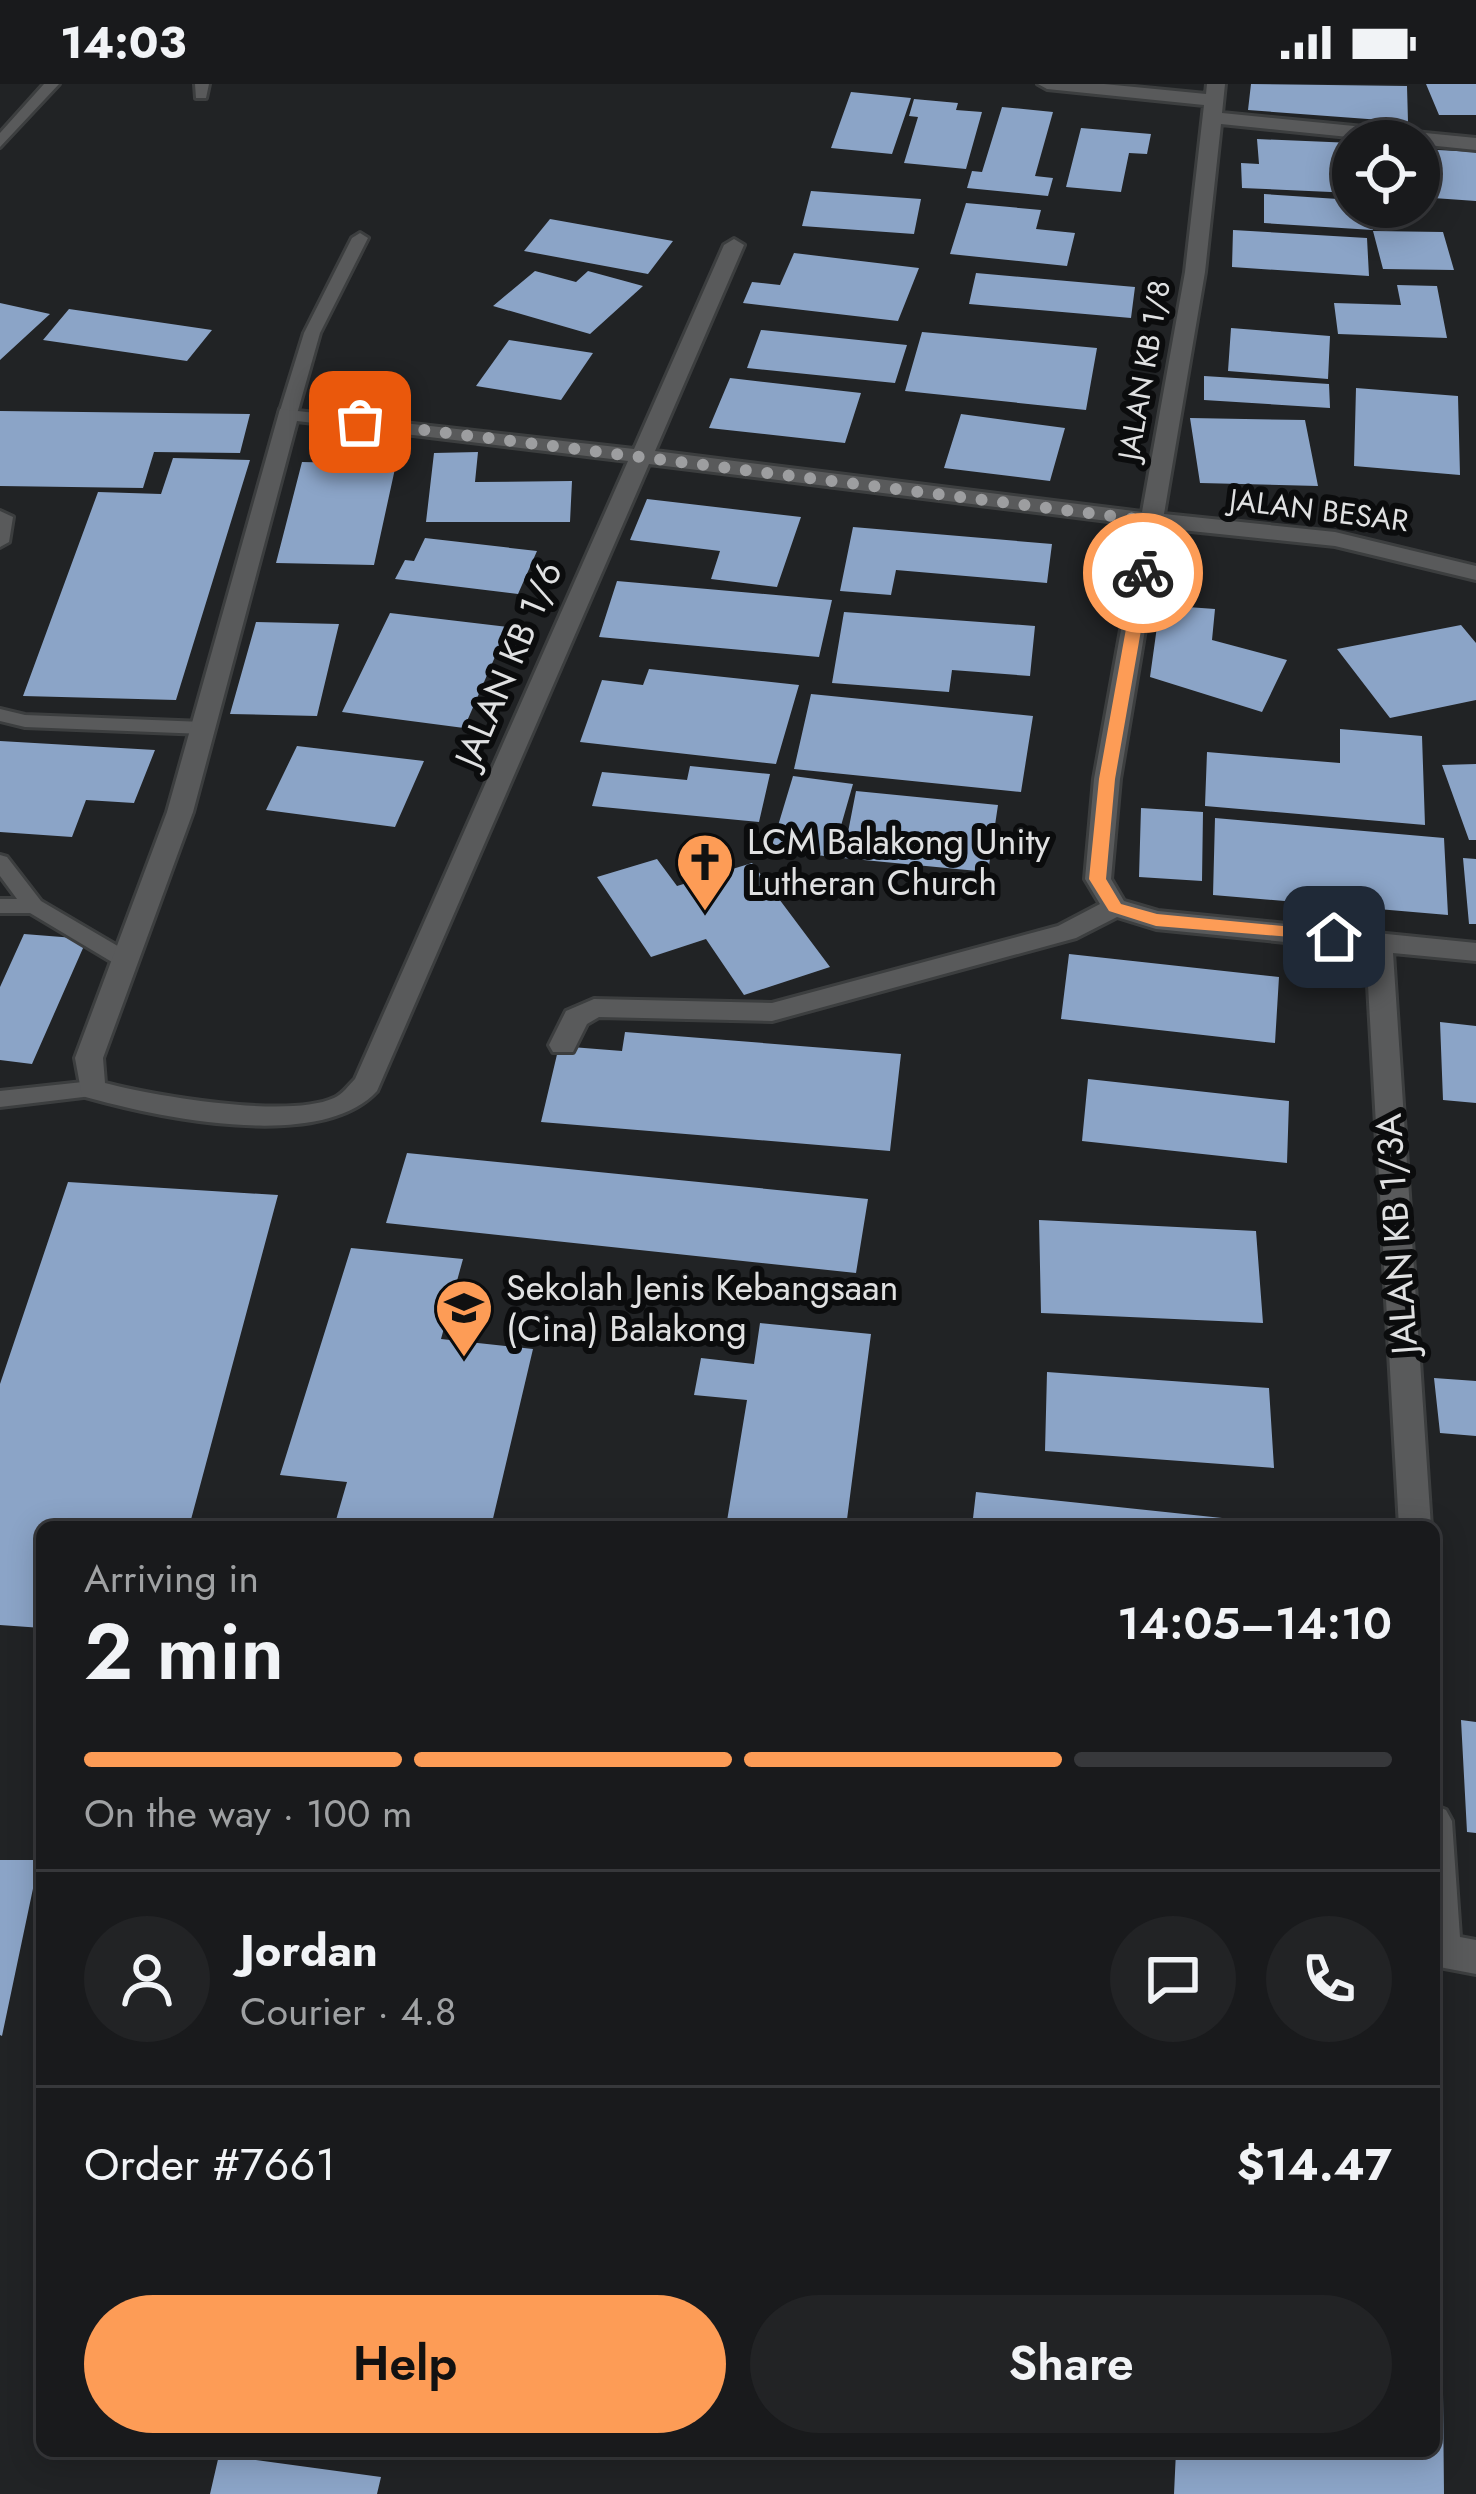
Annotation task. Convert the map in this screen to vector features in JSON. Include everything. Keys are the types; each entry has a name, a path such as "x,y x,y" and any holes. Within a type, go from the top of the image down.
{"street":[{"path":"1047,84 1214,101 1476,144"},
{"name":"JALAN KB 1/8","path":"1115,908 1098,879 1107,779 1195,272 1214,101"},
{"name":"JALAN KB 1/6","path":"92,1089 130,1101 282,1115 344,1107 367,1084 638,455 734,245"},
{"path":"92,1089 89,1058 204,728 288,413"},
{"name":"JALAN BESAR","path":"288,413 1415,551 1476,573"},
{"path":"563,1045 576,1018 594,1008 772,1012 1067,932 1115,908 1156,920 1476,952"},
{"name":"JALAN KB 1/3A","path":"1378,941 1414,1521"},
{"path":"1440,1867 1451,1952"}],"lane":[{"path":"0,142 52,84"},
{"path":"288,413 312,333 360,238"},
{"path":"0,516 4,517 0,542"},
{"path":"0,715 25,722 204,728"},
{"path":"0,862 34,906 125,961"},
{"path":"0,906 34,906"},
{"path":"0,1100 92,1089"}],"building":[{"path":"1251,84 1407,86 1408,120 1248,110"},
{"path":"1426,84 1476,84 1476,115 1439,115"},
{"path":"851,92 911,98 892,154 831,148"},
{"path":"914,99 958,103 956,110 982,112 966,169 904,163 918,117 909,116"},
{"path":"1002,107 1053,112 1035,176 1053,178 1048,196 967,188 972,171 982,172"},
{"path":"1081,128 1151,134 1147,154 1129,153 1121,192 1066,187"},
{"path":"1257,139 1332,142 1332,192 1242,188 1241,163 1259,164"},
{"path":"1440,150 1476,152 1476,201 1440,198"},
{"path":"811,191 921,199 914,234 802,226"},
{"path":"1264,194 1332,199 1332,227 1264,223"},
{"path":"966,203 1041,210 1036,229 1075,233 1067,266 950,254"},
{"path":"550,219 673,241 648,274 524,251"},
{"path":"1233,230 1367,238 1369,276 1232,267"},
{"path":"1373,231 1443,232 1454,270 1383,269"},
{"path":"794,253 919,268 898,321 743,303 752,282 780,285"},
{"path":"535,271 576,282 588,271 643,286 590,334 493,306"},
{"path":"976,273 1135,287 1131,318 969,304"},
{"path":"1397,285 1437,286 1447,338 1338,334 1334,303 1401,305"},
{"path":"0,303 50,314 0,360"},
{"path":"69,309 212,330 187,361 43,340"},
{"path":"1231,328 1330,336 1328,379 1228,371"},
{"path":"761,330 907,345 895,383 747,368"},
{"path":"922,332 1097,348 1086,410 905,391"},
{"path":"509,340 593,353 561,400 476,386"},
{"path":"1204,376 1329,384 1330,408 1204,400"},
{"path":"730,378 861,393 845,443 709,428"},
{"path":"1356,388 1458,396 1460,475 1354,466"},
{"path":"0,411 250,414 240,453 154,452 143,488 0,486"},
{"path":"961,414 1065,428 1050,481 944,468"},
{"path":"1190,418 1305,420 1318,486 1200,483"},
{"path":"478,452 475,482 572,481 570,522 426,522 434,453"},
{"path":"173,458 250,460 176,700 23,696 98,492 161,494"},
{"path":"302,462 396,464 374,565 276,563"},
{"path":"647,499 801,517 777,587 711,579 720,551 630,540"},
{"path":"853,527 1052,544 1047,583 896,570 891,595 840,591"},
{"path":"425,538 537,551 518,594 395,579 405,560 414,561"},
{"path":"617,581 832,600 819,657 599,637"},
{"path":"1160,605 1215,609 1212,640 1287,660 1262,712 1150,677"},
{"path":"844,612 1035,626 1030,676 952,670 949,692 832,683"},
{"path":"390,613 508,627 464,728 342,712"},
{"path":"256,622 339,624 317,716 230,714"},
{"path":"1461,625 1476,643 1476,700 1390,718 1337,649"},
{"path":"649,669 799,685 776,764 580,742 602,680 643,685"},
{"path":"811,694 1033,716 1021,792 794,769"},
{"path":"1340,729 1422,736 1425,825 1205,806 1207,752 1340,763"},
{"path":"0,741 155,750 134,803 86,800 72,837 0,832"},
{"path":"297,746 424,761 395,827 266,810"},
{"path":"1476,764 1476,840 1469,840 1442,765"},
{"path":"690,766 770,774 759,822 592,806 602,772 687,780"},
{"path":"793,776 853,784 832,857 771,849"},
{"path":"856,791 998,805 988,872 843,858"},
{"path":"1141,808 1203,812 1202,881 1139,877"},
{"path":"1215,818 1444,838 1448,915 1213,895"},
{"path":"1463,858 1476,859 1476,924 1469,924"},
{"name":"LCM Balakong Unity Lutheran Church","path":"657,859 677,886 752,863 830,967 744,995 706,939 651,957 597,877"},
{"path":"24,934 87,939 32,1064 0,1060 0,987"},
{"path":"1069,954 1279,977 1275,1043 1061,1019"},
{"path":"1440,1022 1476,1026 1476,1103 1443,1100"},
{"path":"625,1032 901,1054 890,1151 541,1122 559,1046 622,1051"},
{"path":"1088,1079 1289,1101 1287,1163 1082,1141"},
{"path":"407,1153 868,1199 856,1273 386,1223"},
{"path":"68,1182 278,1195 191,1521 36,1521 36,1628 0,1625 0,1384"},
{"path":"1039,1220 1256,1231 1263,1323 1041,1313"},
{"path":"351,1248 463,1259 441,1339 533,1349 492,1521 336,1521 347,1482 280,1475"},
{"path":"760,1323 871,1334 847,1521 727,1521 747,1400 694,1395 701,1358 754,1364"},
{"path":"1047,1372 1269,1388 1274,1468 1045,1451"},
{"path":"1434,1378 1476,1381 1476,1436 1440,1433"},
{"path":"976,1492 1241,1520 1241,1521 973,1521"},
{"path":"1461,1720 1476,1722 1476,1833 1467,1832"},
{"path":"0,1860 36,1860 36,1874 0,2035"},
{"path":"1443,2394 1444,2494 1174,2494 1176,2457 1440,2457"},
{"path":"219,2457 381,2477 377,2494 210,2494"}],"way so far":[{"path":"360,422 1152,521 1143,573"}],"place":[{"name":"LCM Balakong Unity Lutheran Church","path":"705,913"},
{"name":"Sekolah Jenis Kebangsaan (Cina) Balakong","path":"464,1359"}],"route":[{"path":"1143,573 1107,779 1098,879 1115,908 1156,920 1334,937"}]}
